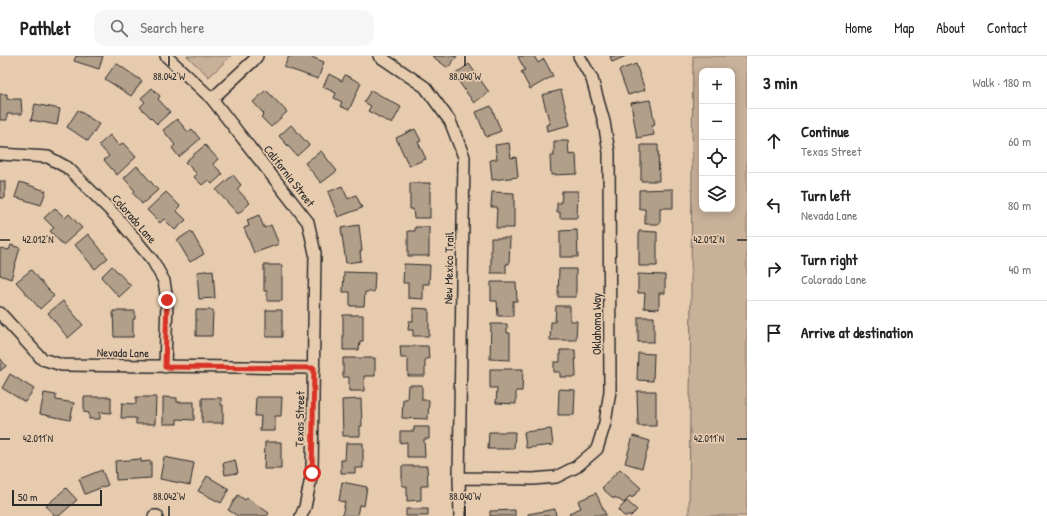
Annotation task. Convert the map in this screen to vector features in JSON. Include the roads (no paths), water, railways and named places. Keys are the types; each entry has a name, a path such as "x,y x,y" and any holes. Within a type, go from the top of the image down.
{"street":[{"name":"California Street","path":"166,56 212,99 308,222 315,253 314,368"},
{"path":"212,99 254,60 256,56"},
{"name":"New Mexico Trail","path":"379,56 425,87 450,120 464,157 459,478 460,516"},
{"name":"Oklahoma Way","path":"459,478 533,479 556,477 576,467 597,449 605,423 610,391 609,152 604,122 592,79 579,56"},
{"name":"Colorado Lane","path":"0,154 48,157 68,168 117,217 152,261 164,281 167,300 165,367"},
{"name":"Nevada Lane","path":"0,314 42,359 62,365 314,368"},
{"name":"Texas Street","path":"301,516 305,507 312,473 314,368"}]}
